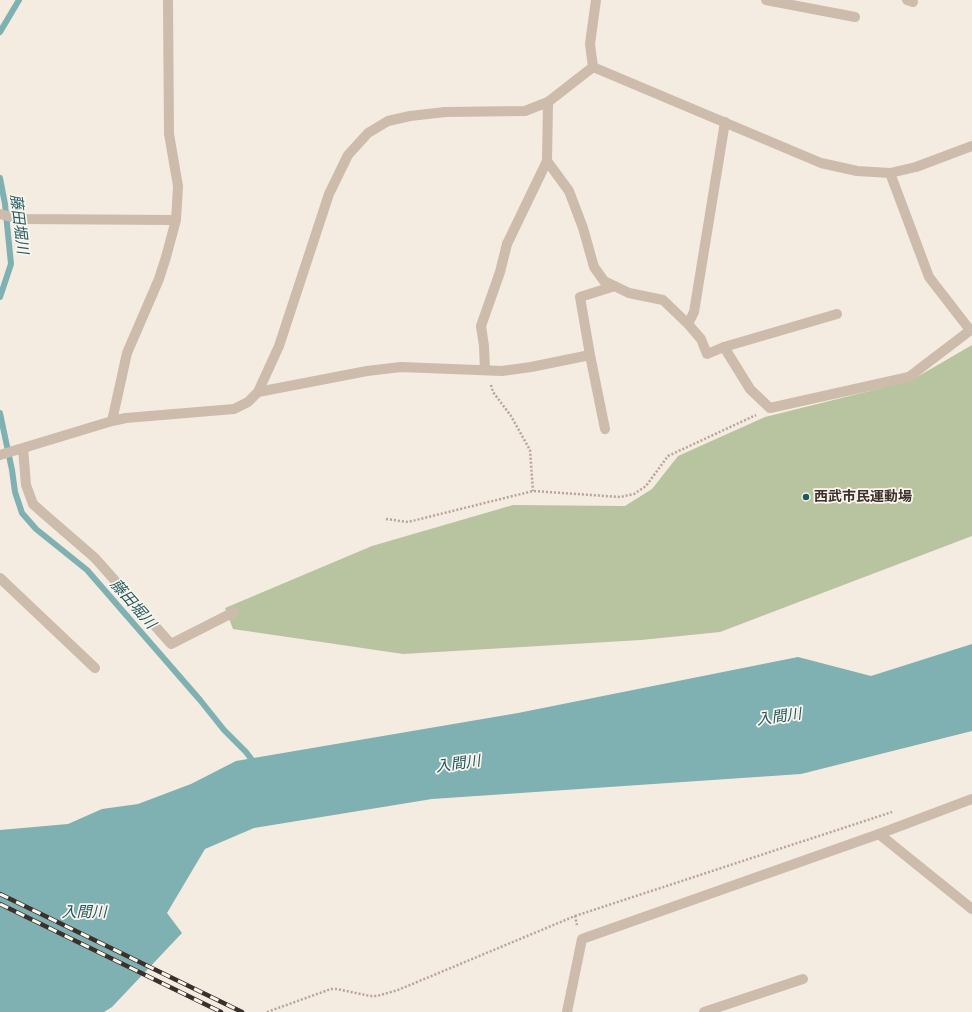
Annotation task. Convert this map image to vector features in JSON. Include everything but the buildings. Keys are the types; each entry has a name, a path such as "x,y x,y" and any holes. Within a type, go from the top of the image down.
{"street":[{"path":"112,421 127,353 159,279 176,220 178,186 169,134 168,0"},
{"path":"593,67 590,44 596,0"},
{"path":"766,0 799,3 856,18"},
{"path":"0,455 126,418 234,409 248,402 258,392 279,346 328,194 348,155 368,133 388,121 410,116 445,112 526,111 548,102 593,67"},
{"path":"593,67 821,162 857,171 890,172 916,167 972,146"},
{"path":"485,370 481,326 500,272 507,244 547,161 548,102"},
{"path":"688,324 694,312 725,122"},
{"path":"547,161 569,191 583,228 594,267 604,281 629,293 664,300 701,339 707,354 724,347 837,314"},
{"path":"724,347 750,389 770,408 909,377 971,330 929,277 890,172"},
{"path":"0,214 20,219 176,220"},
{"path":"605,429 580,297 614,286"},
{"path":"258,392 367,371 401,367 502,371 532,367 590,355"},
{"path":"20,449 26,486 33,504 95,558 171,644 234,612"},
{"path":"0,578 95,668"},
{"path":"567,1012 582,939 972,799"},
{"path":"878,834 972,909"},
{"path":"704,1012 803,978"}],"path":[{"path":"485,370 493,392 511,416 530,450 533,491"},
{"path":"386,519 408,522 533,491 620,497 634,494 646,486 668,456 770,408"},
{"path":"267,1012 331,989 337,988 370,996 378,996 398,990 575,916 893,811"},
{"path":"575,916 582,939"}],"green space":[{"name":"西武市民運動場","path":"972,345 972,536 720,632 641,640 403,654 233,629 225,608 372,546 513,505 625,506 652,489 678,456 765,417 910,381"}],"water":[{"name":"入間川","path":"972,644 972,731 801,774 432,799 254,828 205,849 167,913 182,933 112,1007 104,1012 0,1012 0,830 68,824 102,809 138,804 191,784 236,761 518,713 798,657 871,676"}],"waterway":[{"name":"藤田堀川","path":"0,32 19,0"},
{"name":"藤田堀川","path":"0,178 5,204 11,264 0,297"},
{"name":"藤田堀川","path":"0,413 15,492 22,513 36,529 87,570 255,764"}],"railway":[{"path":"0,894 242,1012"},
{"path":"0,904 221,1012"}],"place":[{"name":"西武市民運動場","path":"806,497"}]}
